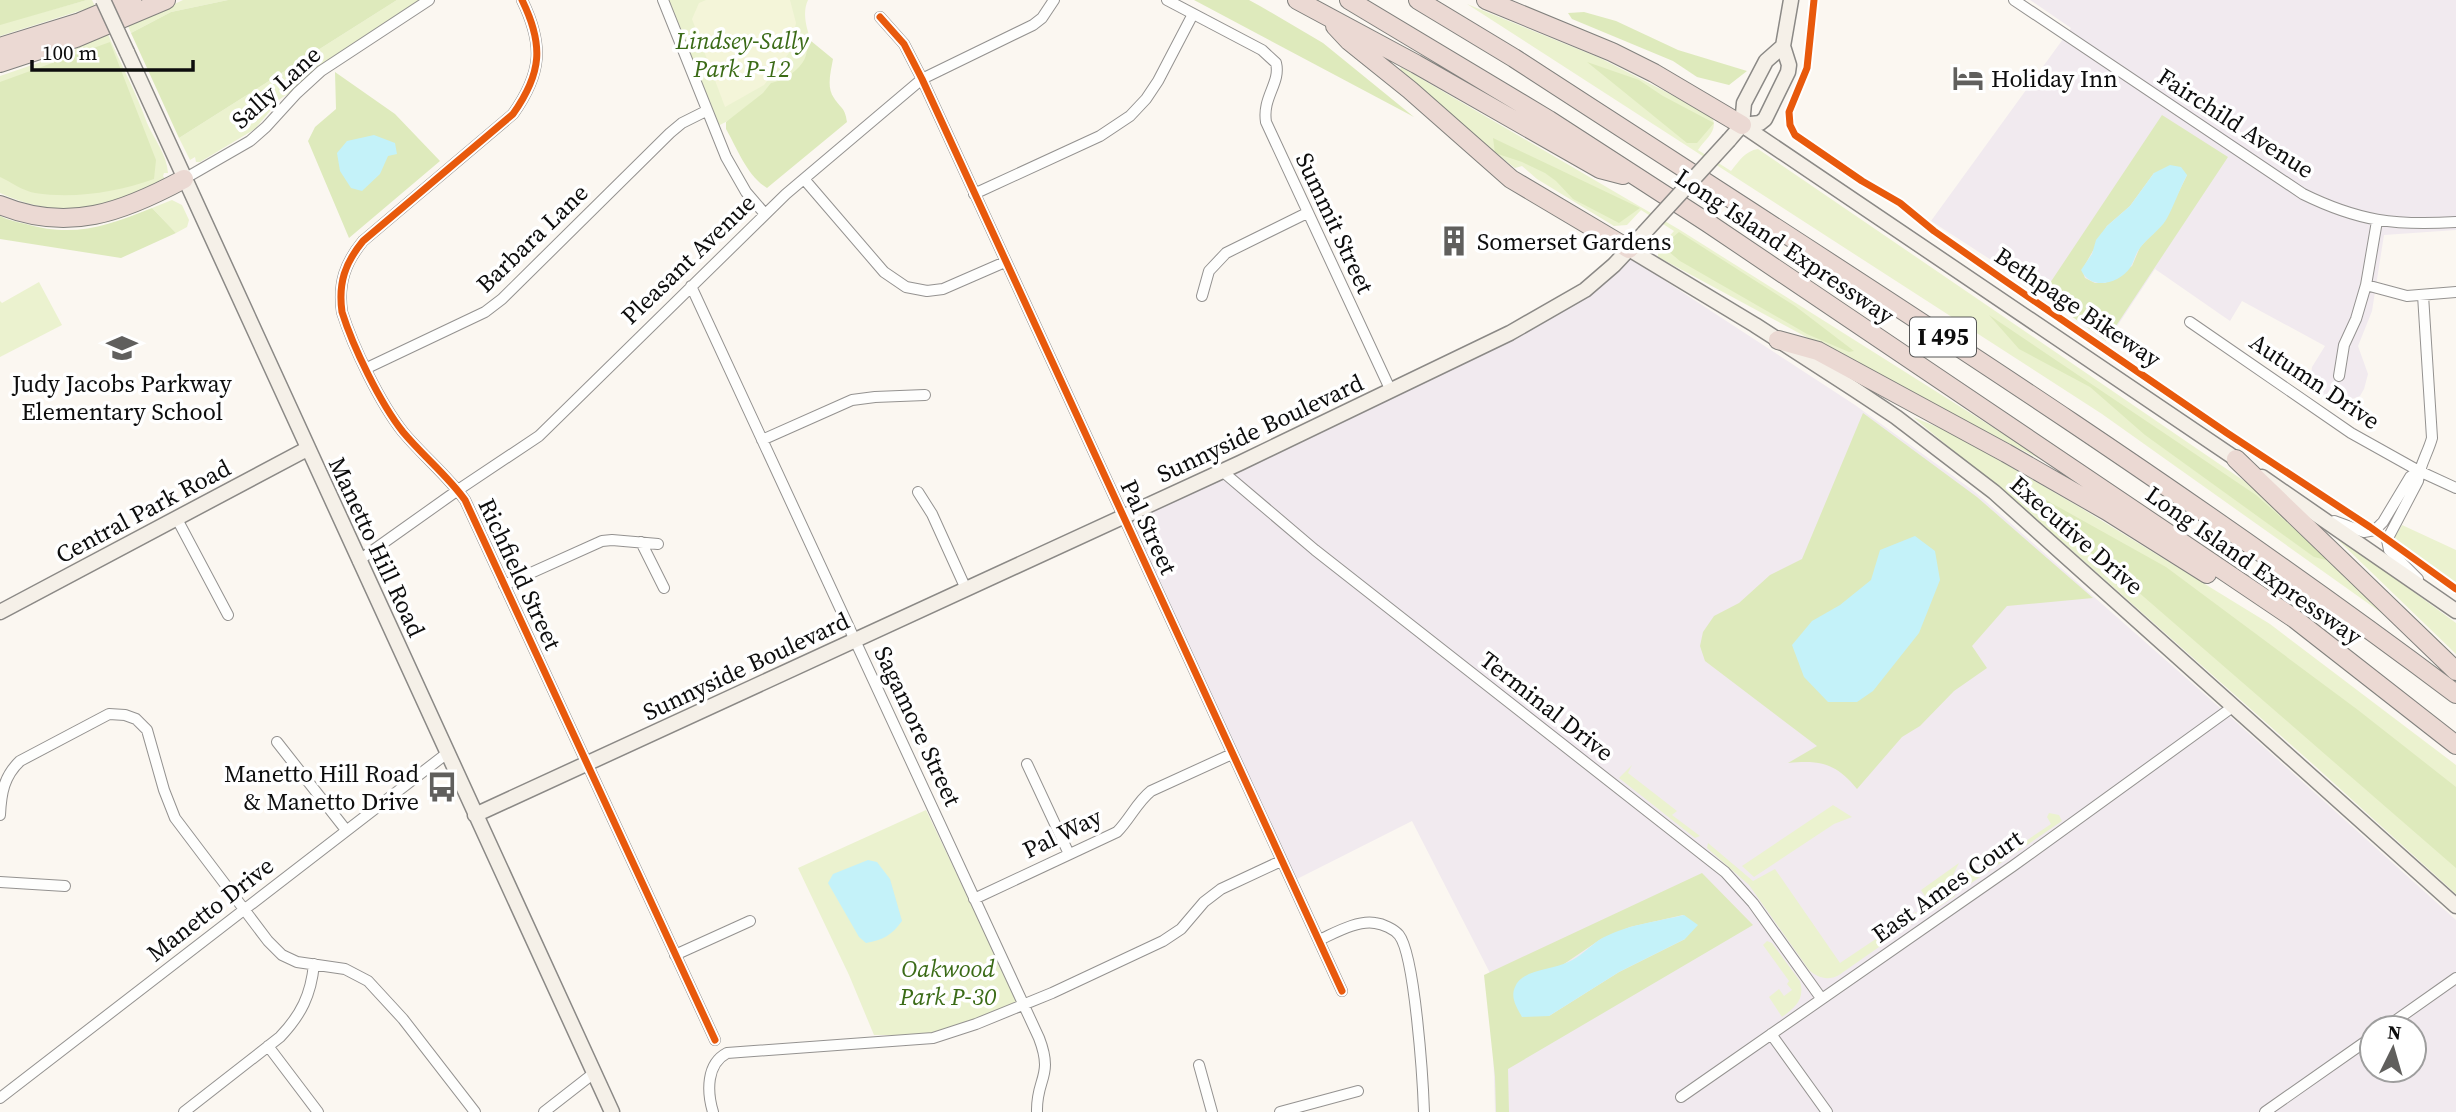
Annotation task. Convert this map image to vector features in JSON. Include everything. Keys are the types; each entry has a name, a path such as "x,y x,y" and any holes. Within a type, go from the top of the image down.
{"highway":[{"path":"2,60 132,0"},
{"path":"2,60 76,38 166,0"},
{"path":"1297,0 1600,169 1640,180"},
{"name":"Long Island Expressway","path":"1349,0 1527,107 1720,231 2295,619 2456,745"},
{"name":"Long Island Expressway","path":"1418,0 1514,58 2112,448 2268,556 2456,694"},
{"path":"1486,0 1644,68 1742,125"},
{"path":"1323,14 1349,41 1410,90 1511,179 1629,249"},
{"path":"0,205 37,216 86,218 128,206 184,179"},
{"path":"1778,340 1818,351 2107,511 2257,605 2295,619"},
{"path":"2236,459 2456,671"}],"main road":[{"name":"Manetto Hill Road","path":"103,0 612,1112"},
{"name":"Sunnyside Boulevard","path":"1742,125 1759,123 1765,119 1789,69 1783,46 1791,0"},
{"name":"Sunnyside Boulevard","path":"475,815 1222,471 1391,391 1554,309 1585,290 1629,249 1742,125 1744,103 1766,61 1783,46"},
{"path":"1742,125 2323,517 2456,611"},
{"name":"Executive Drive","path":"1629,249 1778,340 1896,417 1994,492 2456,905"},
{"name":"Central Park Road","path":"0,612 307,449"}],"street":[{"name":"Sally Lane","path":"184,179 250,141 321,71 429,0"},
{"name":"Richfield Street","path":"522,0 533,22 538,46 535,75 527,94 513,114 363,241 344,270 340,298 342,312 380,398 403,432 465,500 715,1041"},
{"path":"663,0 706,111 737,178 765,214"},
{"name":"Pleasant Avenue","path":"358,561 539,436 765,214 922,79 1033,25 1042,18 1054,0"},
{"path":"974,194 1100,136 1130,116 1158,81 1193,14 1167,0"},
{"name":"Fairchild Avenue","path":"2014,0 2289,186 2327,206 2378,221 2407,224 2456,222"},
{"name":"Summit Street","path":"1193,14 1272,57 1278,70 1266,99 1266,122 1391,391"},
{"name":"Pal Street","path":"880,18 904,44 922,79 1342,991"},
{"name":"Barbara Lane","path":"367,368 485,312 502,299 670,133 682,123 706,111"},
{"path":"804,179 884,272 906,287 927,291 943,289 1005,262"},
{"path":"1202,296 1209,271 1226,253 1307,213"},
{"path":"2339,376 2344,345 2356,319 2366,285 2378,221"},
{"path":"2366,285 2407,296 2456,292"},
{"name":"Sagamore Street","path":"691,286 1039,1038 1046,1062 1046,1074 1037,1101 1037,1112"},
{"path":"2423,295 2432,438 2428,454 2419,471 2418,481 2389,532 2388,545 2389,550 2429,591"},
{"name":"Autumn Drive","path":"2190,322 2351,433 2419,471 2456,488"},
{"path":"762,440 852,400 925,395"},
{"name":"Terminal Drive","path":"1222,471 1315,550 1725,872 1753,903 1821,999"},
{"path":"2323,517 2364,532 2375,530 2383,522 2410,477 2419,471"},
{"path":"918,492 932,514 967,589"},
{"path":"177,519 228,615"},
{"path":"504,585 601,541 658,544"},
{"path":"641,542 664,588"},
{"name":"East Ames Court","path":"1681,1097 2013,866 2234,706"},
{"path":"0,815 3,788 11,769 20,761 109,714 136,719 147,730 175,818 268,941 282,955 297,962 354,973 380,991 475,1112"},
{"path":"277,742 346,830"},
{"name":"Manetto Drive","path":"0,1098 446,754"},
{"name":"Pal Way","path":"974,899 1116,832 1141,799 1152,791 1192,770 1232,754"},
{"path":"1027,764 1069,855"},
{"path":"713,1112 709,1091 711,1075 715,1062 727,1053 933,1038 951,1033 1163,941 1181,929 1204,902 1221,889 1282,861"},
{"path":"0,882 65,886"},
{"path":"675,955 750,921"},
{"path":"1318,940 1370,922 1391,929 1399,935 1408,960 1423,1073 1424,1112"},
{"path":"184,1112 280,1037 304,1007 314,964"},
{"path":"2405,1014 2456,978"},
{"path":"1772,1034 1827,1112"},
{"path":"268,1046 318,1112"},
{"path":"2265,1112 2358,1047"},
{"path":"1199,1065 1212,1112"},
{"path":"544,1112 594,1073"},
{"path":"1282,1112 1358,1091"}],"shaded area":[{"path":"2030,0 2456,0 2456,230 2384,235 2372,311 2358,346 2368,374 2360,396 2341,403 2323,397 2316,390 2311,375 2312,367 2325,346 2242,301 2230,321 2155,269 2110,337 1931,221 2071,28"},
{"path":"1629,254 1659,277 1855,405 1975,492 2456,920 2456,1112 1495,1112 1491,975 1412,821 1291,882 1121,516 1509,334"}],"green space":[{"path":"0,0 87,0 0,25"},
{"path":"92,0 95,6 0,36 0,24"},
{"path":"183,0 228,0 171,12 131,33 128,26"},
{"path":"228,0 397,0 179,138 131,33 171,12"},
{"path":"397,0 434,0 280,99 255,129 200,162 196,162 195,157 190,160 179,138"},
{"name":"Lindsey-Sally Park P-12","path":"663,0 808,0 805,8 807,27 825,71 714,128"},
{"path":"706,0 790,0 796,23 789,53 764,85 725,107 692,19 699,3"},
{"path":"1194,0 1249,0 1323,43 1414,117"},
{"path":"1467,4 1600,58 1711,115 1713,130 1698,150 1731,171 1746,154 1758,149 2253,487 2299,524 2414,636 2102,414"},
{"path":"1584,12 1616,21 1678,50 1747,71 1729,85 1697,77 1673,61 1572,19 1568,13"},
{"path":"107,32 160,147 168,173 164,173 165,179 127,200 85,209 42,206 0,193 0,76 70,52"},
{"path":"811,41 833,59 830,89 844,111 847,122 767,188 743,161 726,129 726,122 763,93 771,83 795,71 803,62"},
{"path":"110,42 156,160 154,179 111,191 50,195 31,192 0,177 0,82"},
{"path":"1587,62 1639,80 1714,123 1697,143 1687,143"},
{"path":"1401,67 1680,230 2056,467 1925,401 1658,257 1658,249 1674,231 1641,210 1627,225 1614,226 1537,179 1522,166 1515,168 1481,142 1400,70"},
{"path":"335,72 395,114 440,161 349,238 308,141 315,127 336,109"},
{"path":"2162,115 2228,157 2106,341 2042,295","holes":["2154,173 2187,175 2164,222 2140,247 2132,266 2105,283 2095,283 2085,278 2082,270 2107,226 2130,206"]},
{"path":"1493,138 1640,208 1619,223 1573,199 1545,173 1495,153"},
{"path":"172,200 182,205 189,220 187,227 176,233 152,208"},
{"path":"152,208 176,233 121,258 0,239 0,216 43,228 75,230 105,225"},
{"path":"1679,232 1795,306 1854,351 1849,352 1807,334 1680,261 1662,246"},
{"path":"39,282 62,325 0,357 0,301 2,303"},
{"path":"1989,315 2256,495 2330,561 2314,557 2145,435 2090,387 2019,349"},
{"path":"1863,413 1977,497 2093,598 2007,606 1972,646 1987,668 1954,691 1920,726 1902,737 1857,789 1842,774 1827,765 1788,763 1817,746 1705,661 1700,646 1703,632 1714,616 1739,603 1770,575 1802,559"},
{"path":"1913,417 1952,433 2081,508 2270,624 2456,765 2456,894 2068,547"},
{"path":"2037,495 2166,567 2358,710 2456,787 2456,868 2055,523"},
{"path":"2402,525 2456,550 2456,595 2396,550 2400,544 2393,540"},
{"path":"2340,538 2456,623 2456,654 2338,540"},
{"path":"1632,765 1628,773 1677,811 1672,815 1700,836 1695,838 1619,778"},
{"path":"1833,805 1852,817 1834,824 1754,877 1742,866"},
{"name":"Oakwood Park P-30","path":"926,810 1018,1002 933,1035 874,1035 798,868"},
{"path":"2049,813 2059,815 2062,821 1964,888 1962,881 1967,870 1974,876 2051,824 2047,817"},
{"path":"1708,843 1753,881 1775,869 1840,963 1916,912 1919,919 1839,975 1831,978 1820,977 1809,970 1749,885 1707,848"},
{"path":"1959,863 1952,877 1955,896 1934,910 1921,890"},
{"path":"1702,873 1753,925 1508,1069 1509,1112 1496,1112 1484,975","holes":["1683,915 1685,939 1619,972 1549,1016 1564,964 1601,939 1630,927"]},
{"path":"1767,941 1772,943 1800,981 1801,993 1798,1002 1782,1017 1769,997 1779,989 1784,996 1792,990 1787,984 1789,981 1763,945"}],"water":[{"path":"374,135 395,143 397,154 388,156 380,174 362,191 351,188 340,171 337,153 347,141"},
{"path":"2170,165 2181,167 2187,175 2166,220 2140,248 2130,268 2119,278 2105,283 2091,281 2085,277 2081,270 2092,254 2096,240 2107,226 2130,206 2154,173"},
{"path":"1915,536 1935,551 1940,580 1919,633 1873,691 1857,702 1828,702 1804,677 1792,645 1812,621 1840,605 1871,580 1880,550"},
{"path":"868,860 877,862 890,879 902,921 887,936 866,943 859,937 828,883 833,874"},
{"path":"1684,915 1698,925 1685,939 1619,972 1549,1016 1522,1017 1513,995 1515,987 1524,977 1562,965 1599,940 1619,931"}],"cycle path":[{"path":"522,0 534,31 537,58 530,85 523,99 513,114 363,241 344,274 342,312 368,374 394,420 465,500 715,1040"},
{"name":"Bethpage Bikeway","path":"1814,0 1807,68 1789,112 1790,125 1795,135 1862,181 1900,203 1934,231 2001,278 2370,527 2456,589"},
{"path":"880,17 904,44 922,79 1342,991"}],"place":[{"name":"Holiday Inn","path":"1968,78"},
{"name":"Somerset Gardens","path":"1454,241"},
{"name":"Judy Jacobs Parkway Elementary School","path":"122,348"},
{"name":"Manetto Hill Road & Manetto Drive","path":"442,787"}]}
